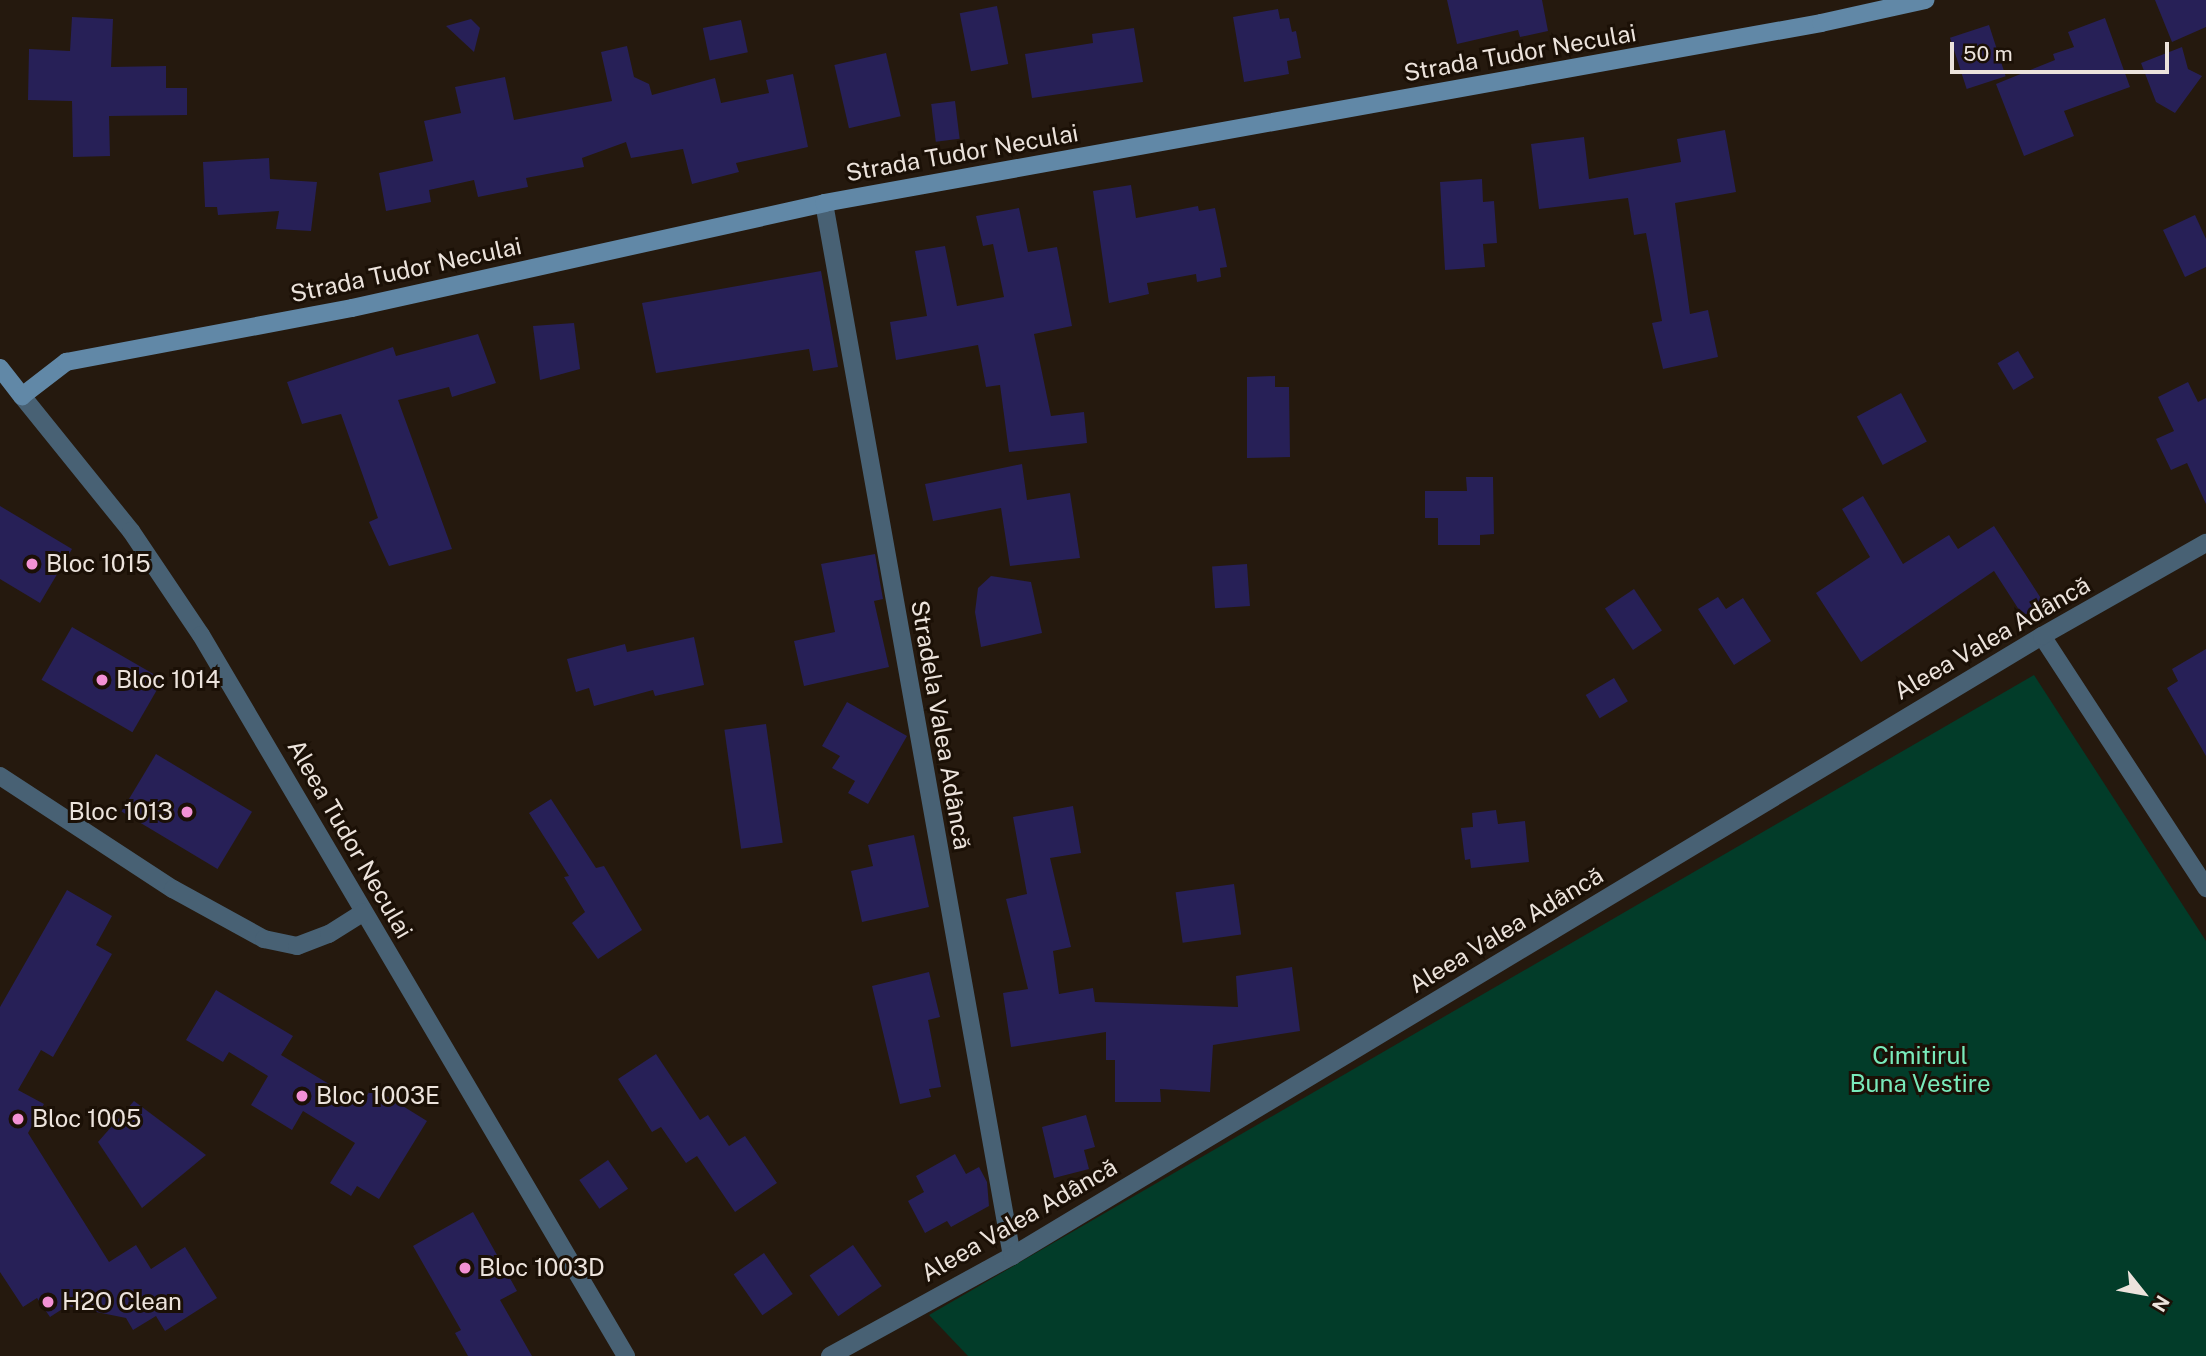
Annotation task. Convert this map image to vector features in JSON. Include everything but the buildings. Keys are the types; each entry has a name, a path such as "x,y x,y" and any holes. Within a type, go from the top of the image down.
{"street":[{"name":"Strada Tudor Neculai","path":"22,396 66,362 352,308 824,203 1821,23 1925,0"},
{"name":"Stradela Valea Adâncă","path":"824,203 1012,1256"},
{"name":"Aleea Tudor Neculai","path":"0,368 131,531 201,635 626,1356"},
{"name":"Aleea Valea Adâncă","path":"830,1356 1012,1256 2042,636 2206,543"},
{"path":"2042,636 2206,888"},
{"path":"0,776 173,889 264,939 297,946 329,934 364,912"}],"green space":[{"name":"Cimitirul Buna Vestire","path":"2034,675 2206,941 2206,1356 968,1356 929,1315"}],"place":[{"name":"Bloc 1015","path":"32,564"},
{"name":"Bloc 1014","path":"102,680"},
{"name":"Bloc 1013","path":"187,812"},
{"name":"Bloc 1003E","path":"302,1096"},
{"name":"Bloc 1005","path":"18,1119"},
{"name":"Bloc 1003D","path":"465,1268"},
{"name":"H2O Clean","path":"48,1302"}]}
